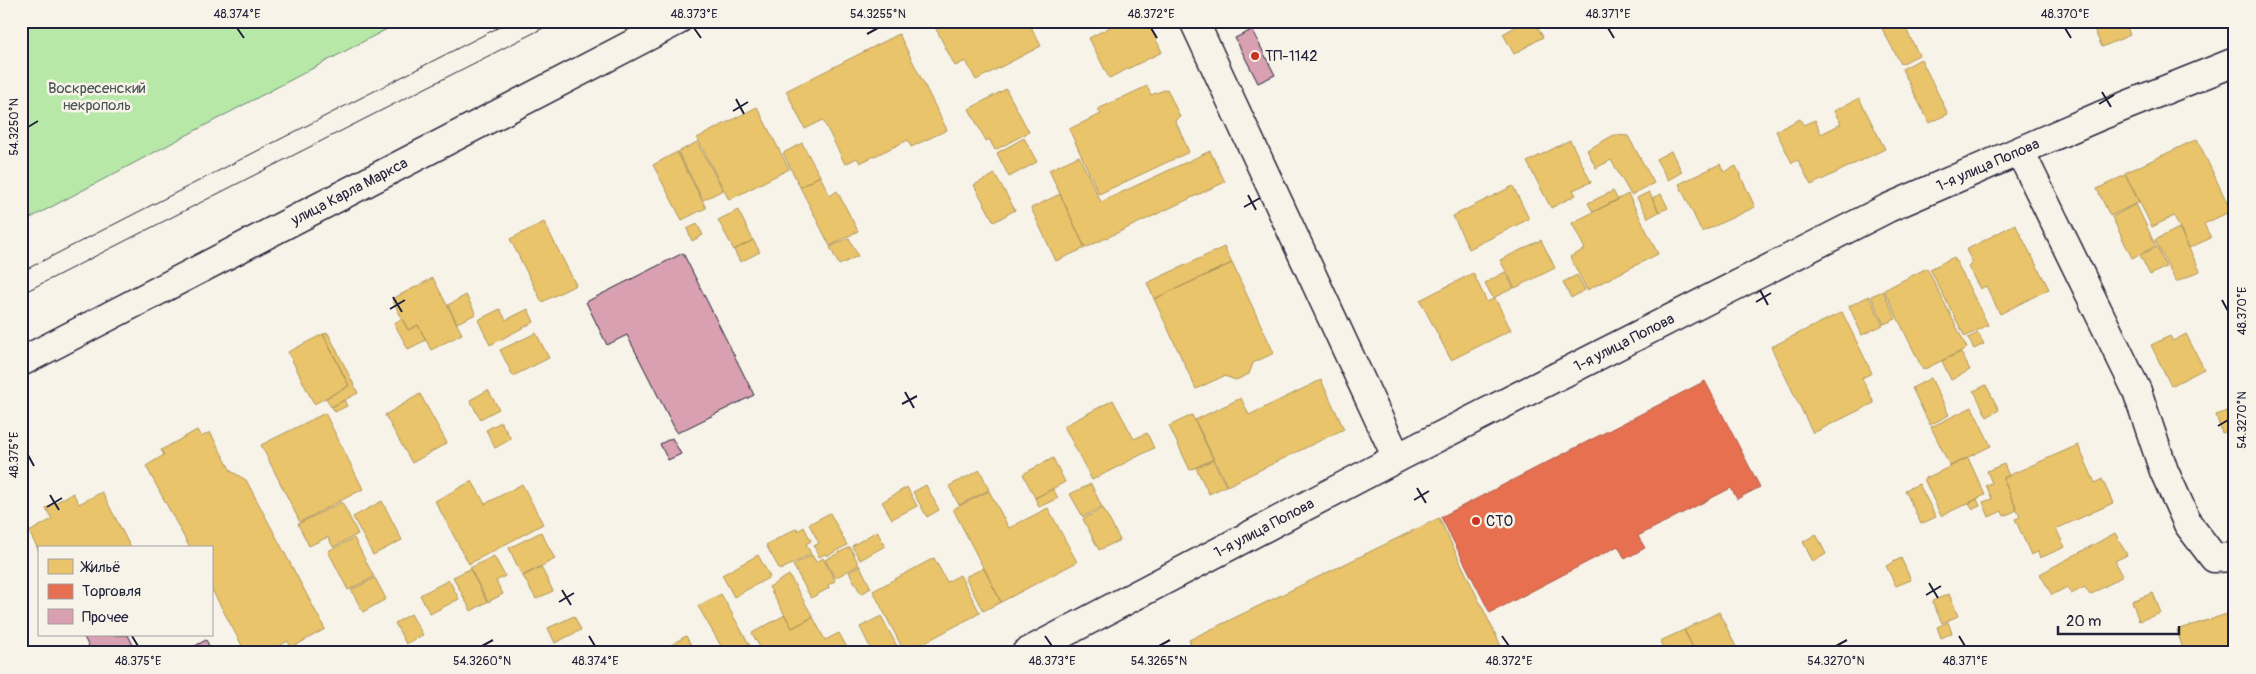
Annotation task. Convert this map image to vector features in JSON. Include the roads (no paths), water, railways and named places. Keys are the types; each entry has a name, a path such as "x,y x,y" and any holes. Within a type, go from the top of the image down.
{"street":[{"name":"улица Карла Маркса","path":"21,362 677,21"},
{"path":"1194,21 1397,458"},
{"name":"1-я улица Попова","path":"1026,653 1397,458 1888,208 2235,62"},
{"path":"2020,151 2137,392 2164,471 2188,524 2214,558 2235,557"}],"tram line":[{"path":"21,272 511,21"},
{"path":"21,294 557,21"}],"place":[{"name":"ТП-1142","path":"1255,56"},
{"name":"СТО","path":"1476,521"}],"park label":[{"name":"Воскресенский некрополь","path":"97,96"}]}
